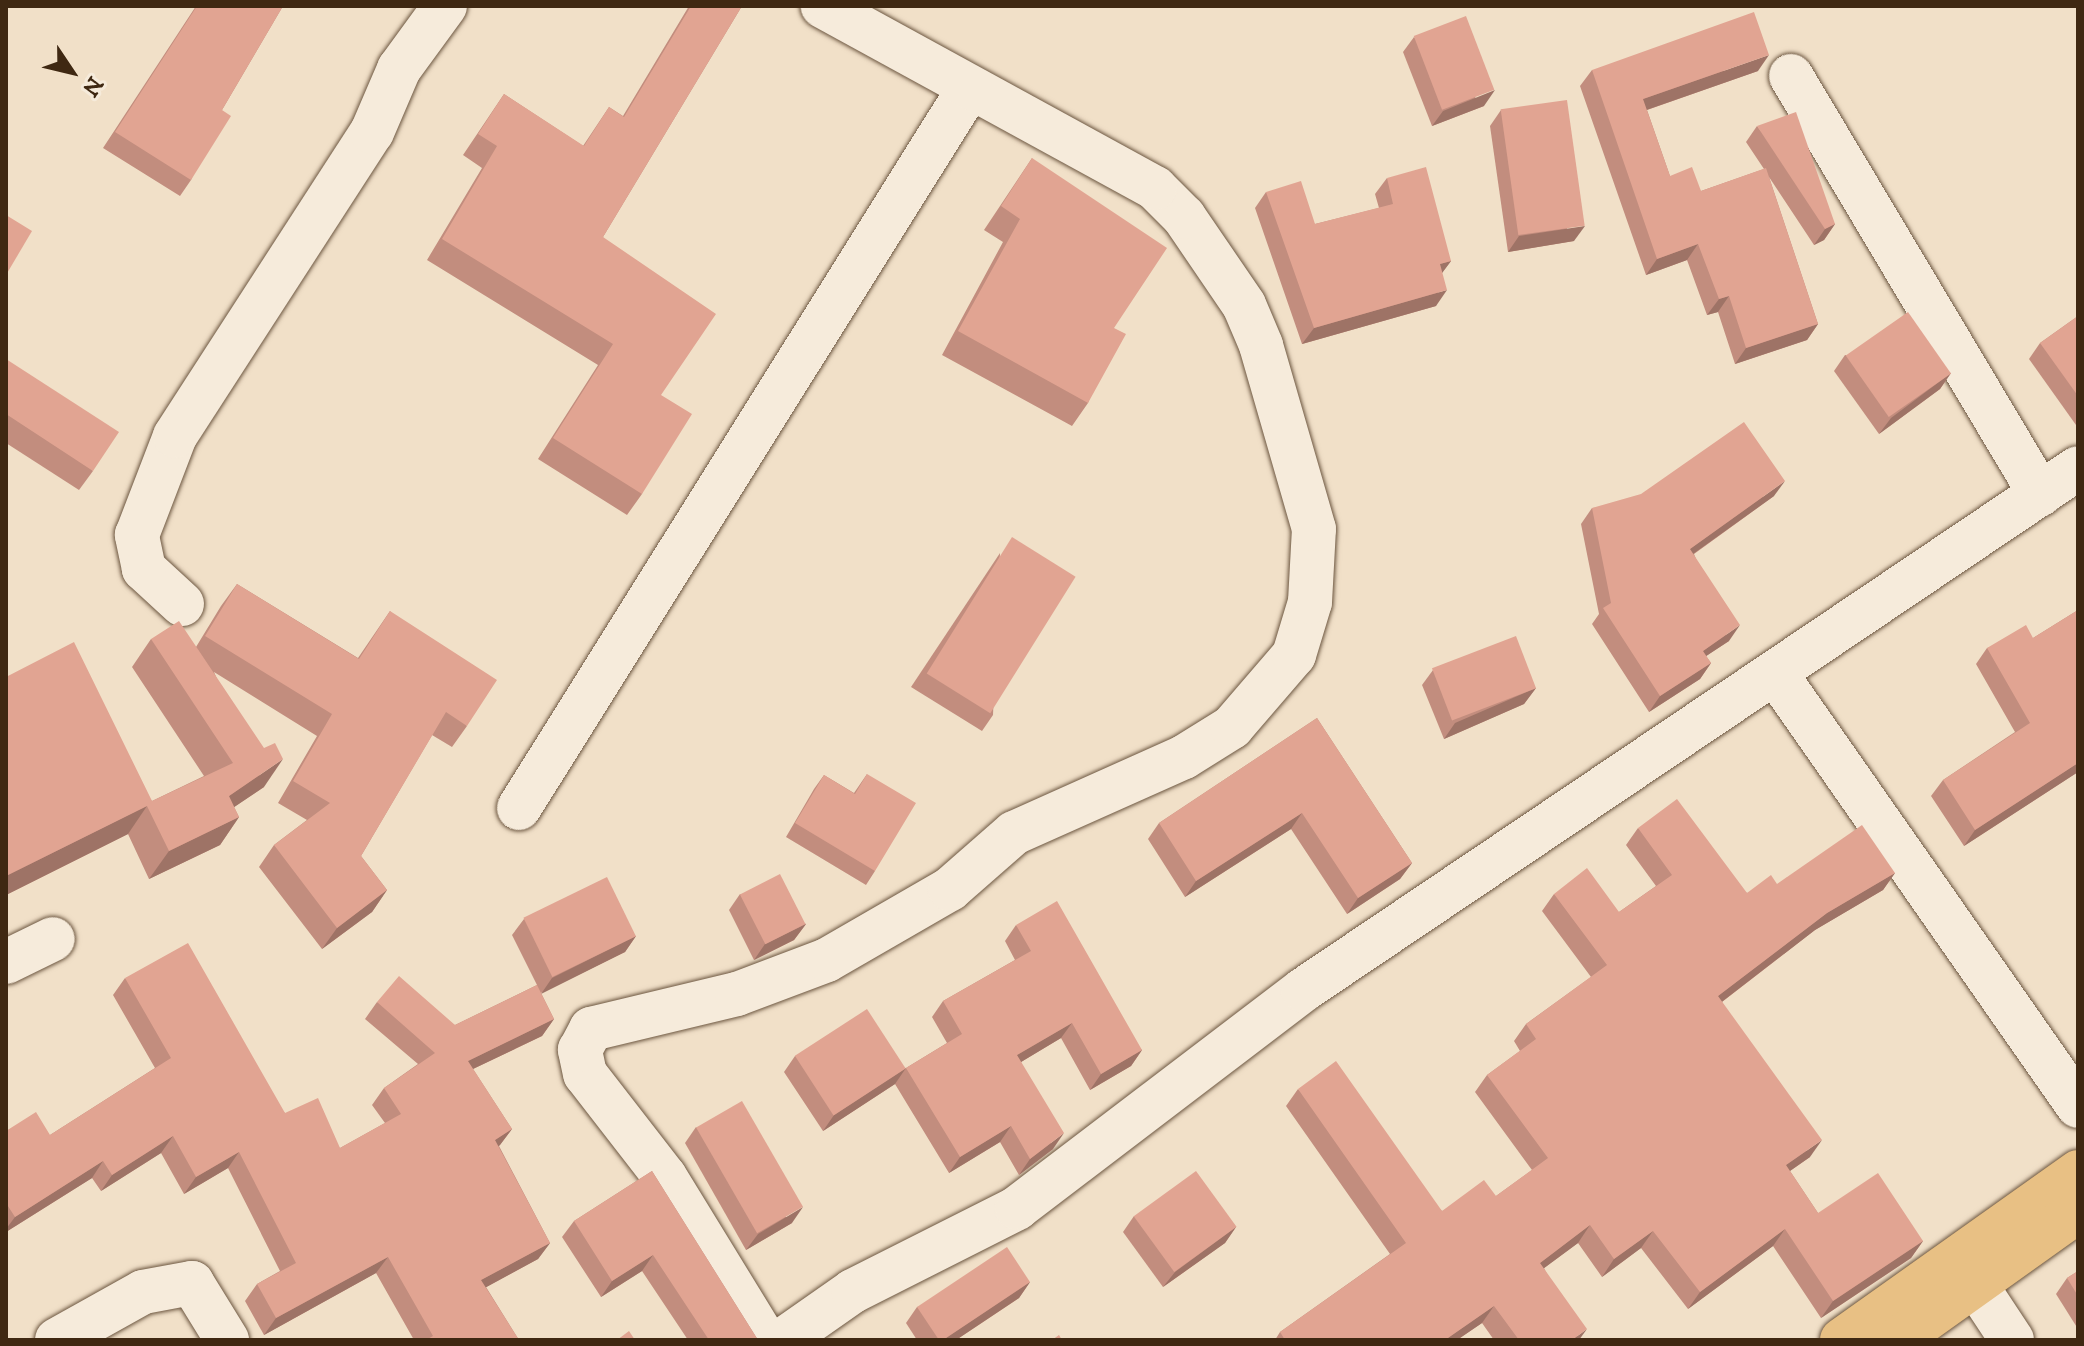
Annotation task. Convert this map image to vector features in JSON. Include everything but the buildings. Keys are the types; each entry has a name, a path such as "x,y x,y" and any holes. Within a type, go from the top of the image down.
{"main road":[{"path":"1842,1340 2078,1172"},
{"path":"1897,1340 2078,1211"}],"street":[{"path":"182,604 144,569 137,535 175,436 372,132 399,69 445,6"},
{"path":"765,1340 665,1177 585,1074 580,1050 591,1029 737,994 827,960 929,903 1014,833 1184,757 1232,727 1275,684 1294,655 1310,602 1314,529 1244,305 1184,217 1155,188 823,6"},
{"path":"1791,76 2040,494"},
{"path":"519,808 970,87"},
{"path":"783,1340 853,1291 1017,1208 1303,990 2078,468"},
{"path":"1776,674 2078,1106"},
{"path":"6,962 53,939"},
{"path":"57,1340 143,1292 192,1283 227,1340"},
{"path":"1975,1284 2012,1340"}]}
